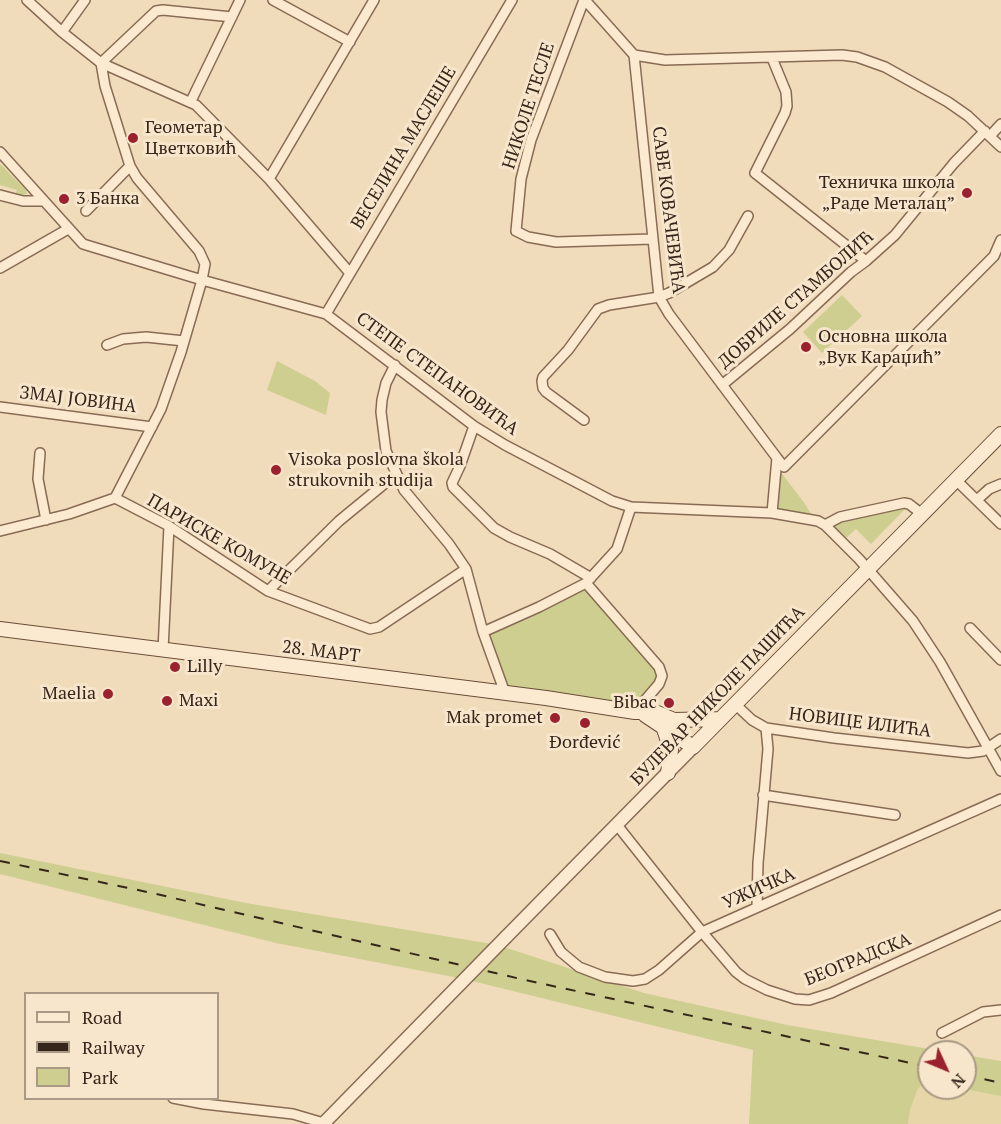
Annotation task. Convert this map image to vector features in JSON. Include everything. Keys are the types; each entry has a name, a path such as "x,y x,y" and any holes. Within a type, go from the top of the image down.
{"main road":[{"name":"БУЛЕВАР НИКОЛЕ ПАШИЋА","path":"693,747 1001,434"},
{"name":"28. МАРТ","path":"0,629 505,693 636,712 669,724 693,747"},
{"path":"668,773 671,750 669,724 720,719"}],"street":[{"path":"27,0 101,63 191,101 206,113 269,179 349,272"},
{"path":"62,32 85,0"},
{"path":"191,101 240,0"},
{"path":"273,0 286,3 350,42"},
{"path":"269,179 374,0"},
{"name":"ВЕСЕЛИНА МАСЛЕШЕ","path":"326,314 512,0"},
{"path":"584,0 634,55 665,60 842,55 872,61 948,102 988,133 1001,147"},
{"name":"НИКОЛЕ ТЕСЛЕ","path":"584,0 531,140 521,179 516,231 528,237 556,242 652,239"},
{"path":"101,63 156,11 232,17"},
{"name":"САВЕ КОВАЧЕВИЋА","path":"634,55 659,297 669,314 777,458"},
{"path":"772,58 786,92 787,106 754,173 866,261"},
{"path":"0,531 46,520 115,498 152,426 172,380 202,280 205,264 199,251 137,178 130,166 105,86 101,63"},
{"name":"ДОБРИЛЕ СТАМБОЛИЋ","path":"722,386 895,236 954,163 1001,124"},
{"path":"0,152 68,229 0,268"},
{"path":"86,211 130,166"},
{"path":"0,195 23,201 42,201"},
{"path":"584,420 546,392 542,385 543,377 568,350 600,308 659,297 686,284 720,262 748,216"},
{"name":"СТЕПЕ СТЕПАНОВИЋА","path":"68,229 89,247 326,314 474,426 505,445 612,501 631,507 772,513 810,518 825,525 868,569 926,639 1001,771"},
{"path":"777,458 784,467 994,256 1001,240"},
{"path":"107,345 123,339 167,338 184,341"},
{"path":"395,365 386,383 381,412 386,451 404,490 449,544 466,569 483,632 505,693"},
{"name":"ЗМАЈ ЈОВИНА","path":"0,407 152,426"},
{"path":"474,426 452,483 453,488 494,528 550,554 589,581 660,667 662,676 659,684 636,712"},
{"path":"40,453 38,479 46,520"},
{"path":"772,513 777,458"},
{"path":"268,591 339,521 396,475"},
{"path":"956,480 1001,524"},
{"path":"977,500 989,489 1001,484"},
{"name":"ПАРИСКЕ КОМУНЕ","path":"115,498 169,526 268,591 364,628 375,629 466,569"},
{"path":"825,525 840,517 904,503 922,514"},
{"path":"483,632 549,603 589,581 617,549 631,507"},
{"path":"163,650 169,526"},
{"path":"970,628 1001,660"},
{"name":"НОВИЦЕ ИЛИЋА","path":"735,704 752,720 766,728 959,753 976,753 988,748"},
{"path":"757,907 758,863 768,749 766,728"},
{"path":"988,748 1001,739"},
{"name":"БУЛЕВАР НИКОЛЕ ПАШИЋА","path":"326,1124 693,747"},
{"path":"763,795 895,815"},
{"name":"УЖИЧКА","path":"550,934 561,952 579,967 605,977 633,981 645,979 659,970 702,932 1001,799"},
{"name":"БЕОГРАДСКА","path":"617,825 741,977 783,996 809,1000 831,993 1001,915"},
{"path":"942,1033 983,1012 1001,1010"},
{"path":"183,1100 293,1114 326,1124"}],"shaded area":[{"path":"917,1091 917,1100 977,1100 977,1092 1001,1096 1001,1124 908,1124"}],"green space":[{"path":"0,164 26,190 27,194 15,195 17,190 0,185"},
{"path":"842,295 862,316 822,353 803,332"},
{"path":"277,361 315,381 330,393 326,415 267,390"},
{"path":"780,471 805,504 811,514 778,509"},
{"path":"908,506 871,544 856,529 846,538 834,526 843,521"},
{"path":"586,583 662,676 635,712 505,693 483,632"},
{"path":"0,853 246,903 498,945 644,993 787,1025 917,1047 917,1091 908,1124 749,1124 753,1050 464,979 276,943 0,874"},
{"path":"977,1057 1001,1061 1001,1096 977,1092"}],"railway":[{"path":"0,861 152,893 525,980 917,1064"},
{"path":"977,1078 1001,1083"}],"place":[{"name":"Геометар Цветковић","path":"133,138"},
{"name":"Техничка школа „Раде Металац”","path":"967,193"},
{"name":"3 Банка","path":"64,199"},
{"name":"Основна школа „Вук Караџић”","path":"806,347"},
{"name":"Visoka poslovna škola strukovnih studija","path":"276,470"},
{"name":"Lilly","path":"175,667"},
{"name":"Maelia","path":"108,694"},
{"name":"Maxi","path":"167,701"},
{"name":"Bibac","path":"669,703"},
{"name":"Mak promet","path":"555,718"},
{"name":"Đorđević","path":"585,723"}]}
